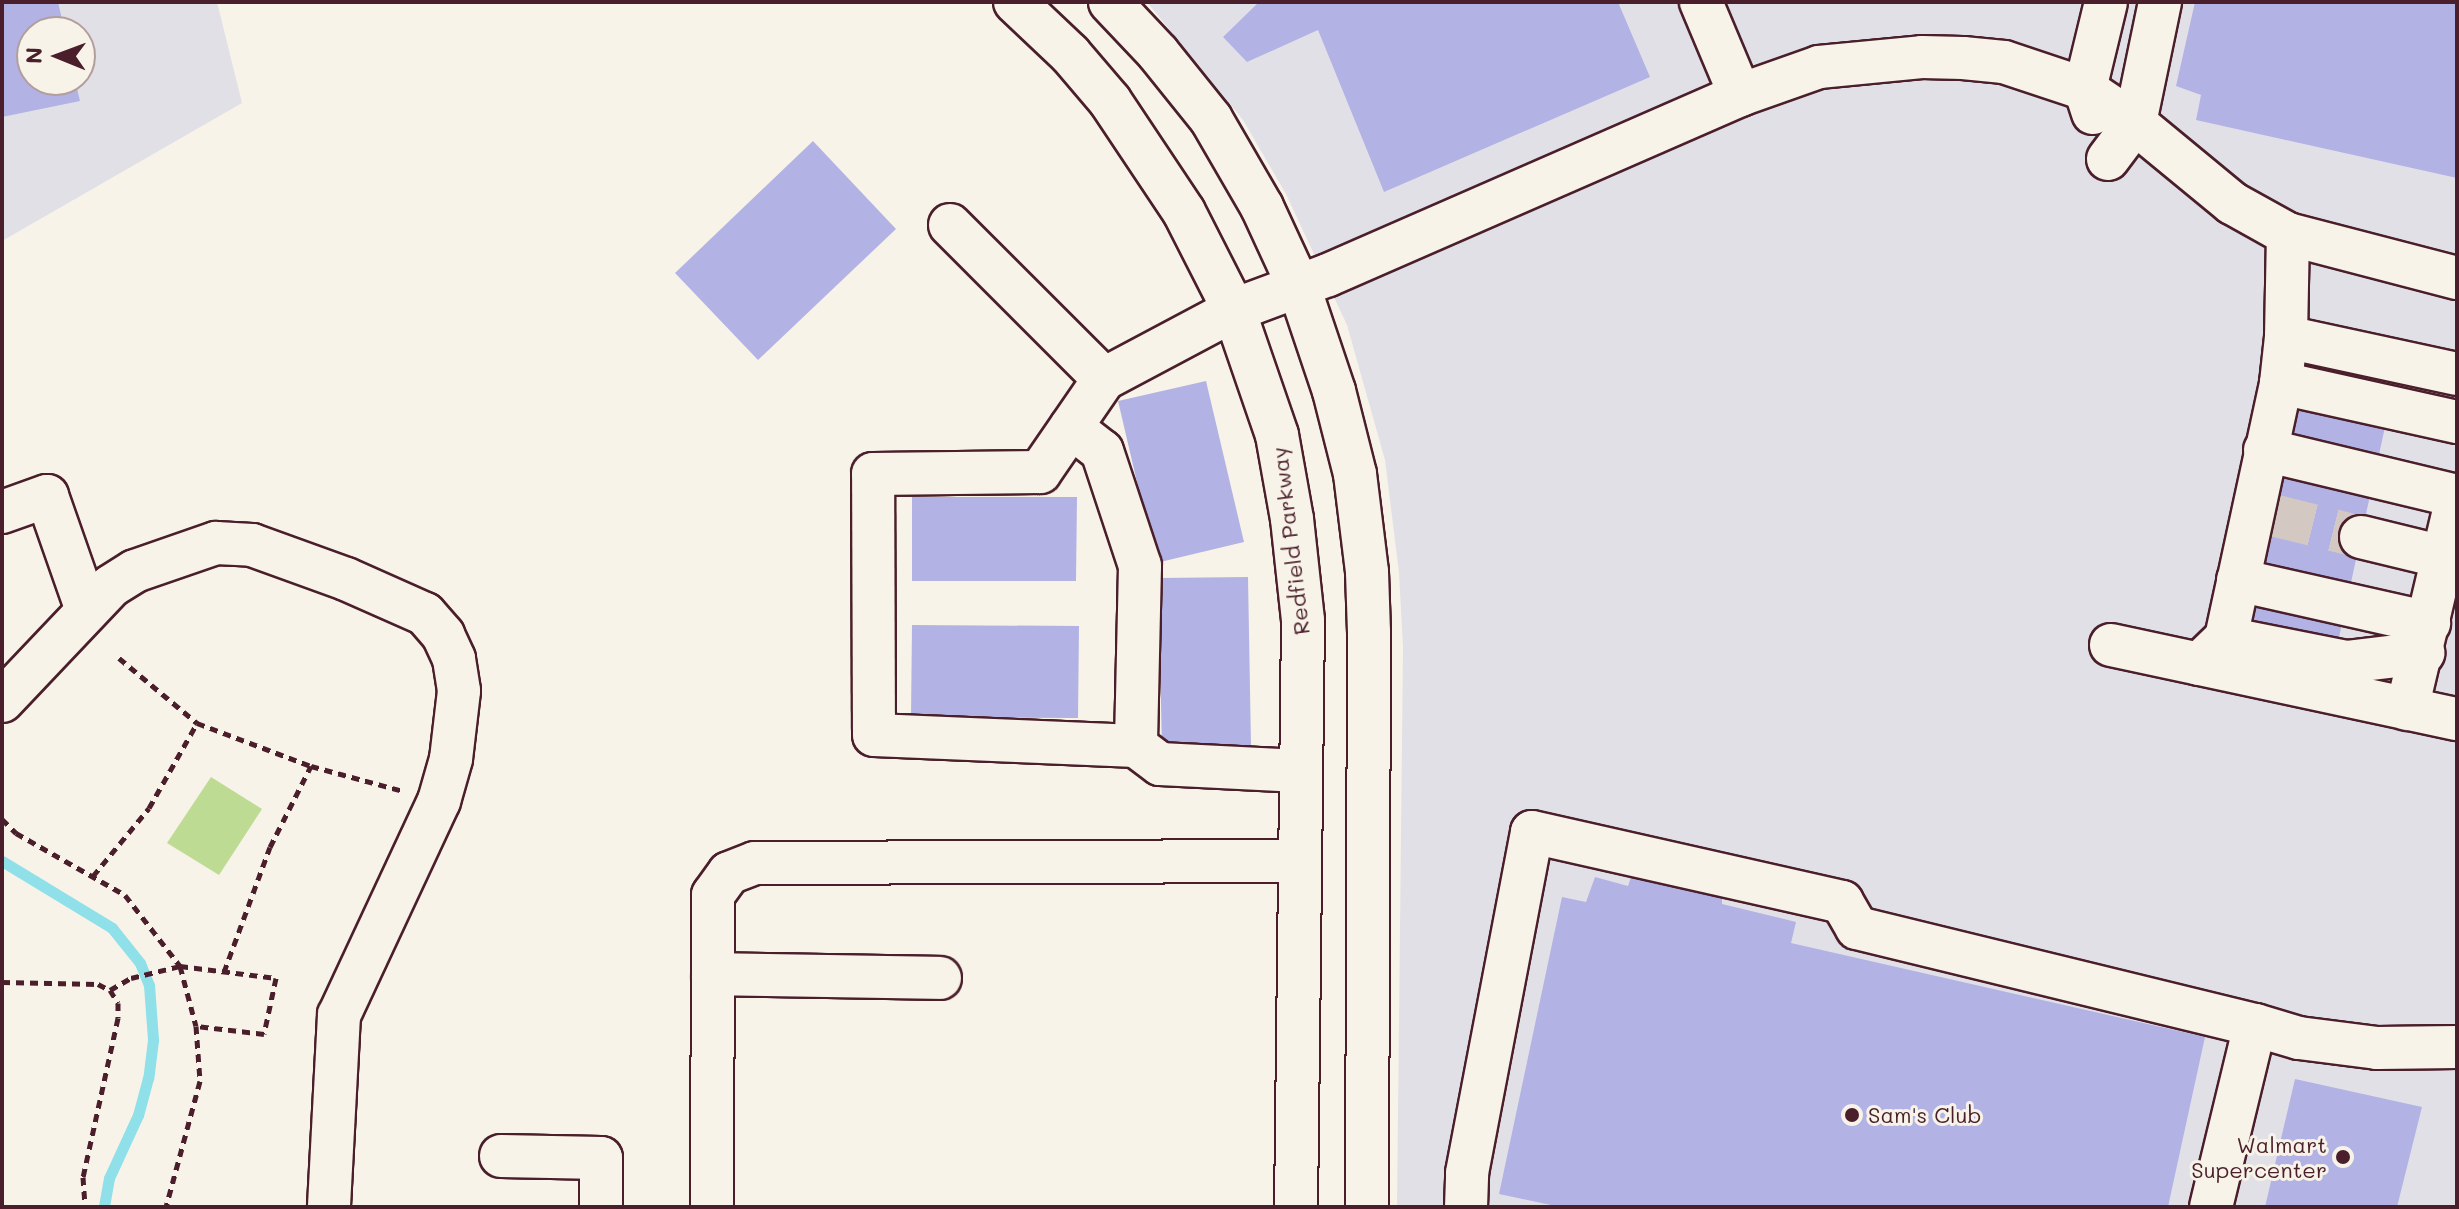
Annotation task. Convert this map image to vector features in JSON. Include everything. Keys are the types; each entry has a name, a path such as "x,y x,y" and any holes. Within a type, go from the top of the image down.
{"street":[{"name":"Redfield Parkway","path":"1015,2 1070,54 1110,101 1184,212 1234,310 1277,435 1292,519 1303,620 1296,1207"},
{"path":"1110,2 1158,53 1211,119 1262,207 1299,287 1334,391 1355,474 1367,572 1367,1207"},
{"path":"1701,2 1740,95"},
{"path":"2085,89 2106,2"},
{"path":"2135,123 2160,2"},
{"path":"1300,771 1160,764 1136,746 874,735 873,474 1040,472 1104,379 1234,310 1299,287 1740,95 1819,67 1922,57 2004,62 2085,89 2135,123 2232,203 2288,234 2457,278"},
{"path":"950,225 1104,379"},
{"path":"2212,651 2262,513 2265,450 2281,383 2286,337 2288,234"},
{"path":"2286,337 2457,374"},
{"path":"2281,383 2457,422"},
{"path":"1071,427 1102,451 1140,566 1136,746"},
{"path":"2265,450 2457,496 2407,709"},
{"path":"2,512 47,496 87,610"},
{"path":"2361,537 2443,557"},
{"path":"2,701 111,586 135,571 216,543 252,545 346,579 425,614 443,635 454,659 459,691 451,759 439,801 339,1015 329,1207"},
{"path":"2238,580 2426,638"},
{"path":"2111,645 2346,662 2426,638"},
{"path":"2212,651 2407,709 2457,719"},
{"path":"1466,1207 1467,1173 1532,832 1842,902 1857,928 2299,1038 2377,1048 2457,1047"},
{"path":"712,1207 713,895 729,873 755,863 1299,861"},
{"path":"713,974 940,978"},
{"path":"2211,1207 2255,1025"},
{"path":"501,1156 601,1158 601,1207"}],"path":[{"path":"119,658 197,723 311,766 439,801"},
{"path":"93,876 149,808 197,723"},
{"path":"224,972 270,847 311,766"},
{"path":"2,819 16,833 125,895 180,966 196,1026 200,1081 166,1207"},
{"path":"110,990 131,978 180,966 276,978 264,1034 196,1026"},
{"path":"2,982 98,984 110,990 118,1003 118,1018 83,1177 85,1207"}],"shaded area":[{"path":"2,2 217,2 242,103 2,241"},
{"path":"1147,2 2457,2 2457,1207 1397,1207 1403,647 1399,573 1385,460 1347,325 1286,194 1243,120"}],"green space":[{"path":"211,777 262,809 219,875 167,843"}],"building":[{"path":"2,2 58,2 61,16 16,16 16,96 79,96 80,101 2,117"},
{"path":"1259,2 1618,2 1650,77 1384,192 1318,30 1247,62 1223,37"},
{"path":"2195,2 2457,2 2457,178 2196,120 2201,95 2176,86"},
{"path":"813,141 896,229 758,360 675,273"},
{"path":"1206,381 1244,542 1156,563 1118,401"},
{"path":"2298,398 2387,418 2336,651 2247,632"},
{"path":"912,497 1077,497 1076,581 912,581"},
{"path":"1248,577 1251,746 1162,748 1158,578"},
{"path":"912,625 1079,626 1078,718 911,717"},
{"name":"Sam's Club","path":"1632,874 1722,896 1722,904 1796,922 1791,943 2205,1037 2168,1207 1560,1207 1499,1194 1562,897 1586,902 1595,877 1628,886"},
{"name":"Walmart Supercenter","path":"2295,1079 2422,1107 2397,1207 2265,1207"}],"waterway":[{"path":"2,861 112,928 140,963 149,985 153,1040 148,1078 138,1115 109,1178 104,1207"}],"tunnel":[{"path":"2272,515 2361,537"}],"place":[{"name":"Sam's Club","path":"1852,1115"},
{"name":"Walmart Supercenter","path":"2343,1157"}]}
